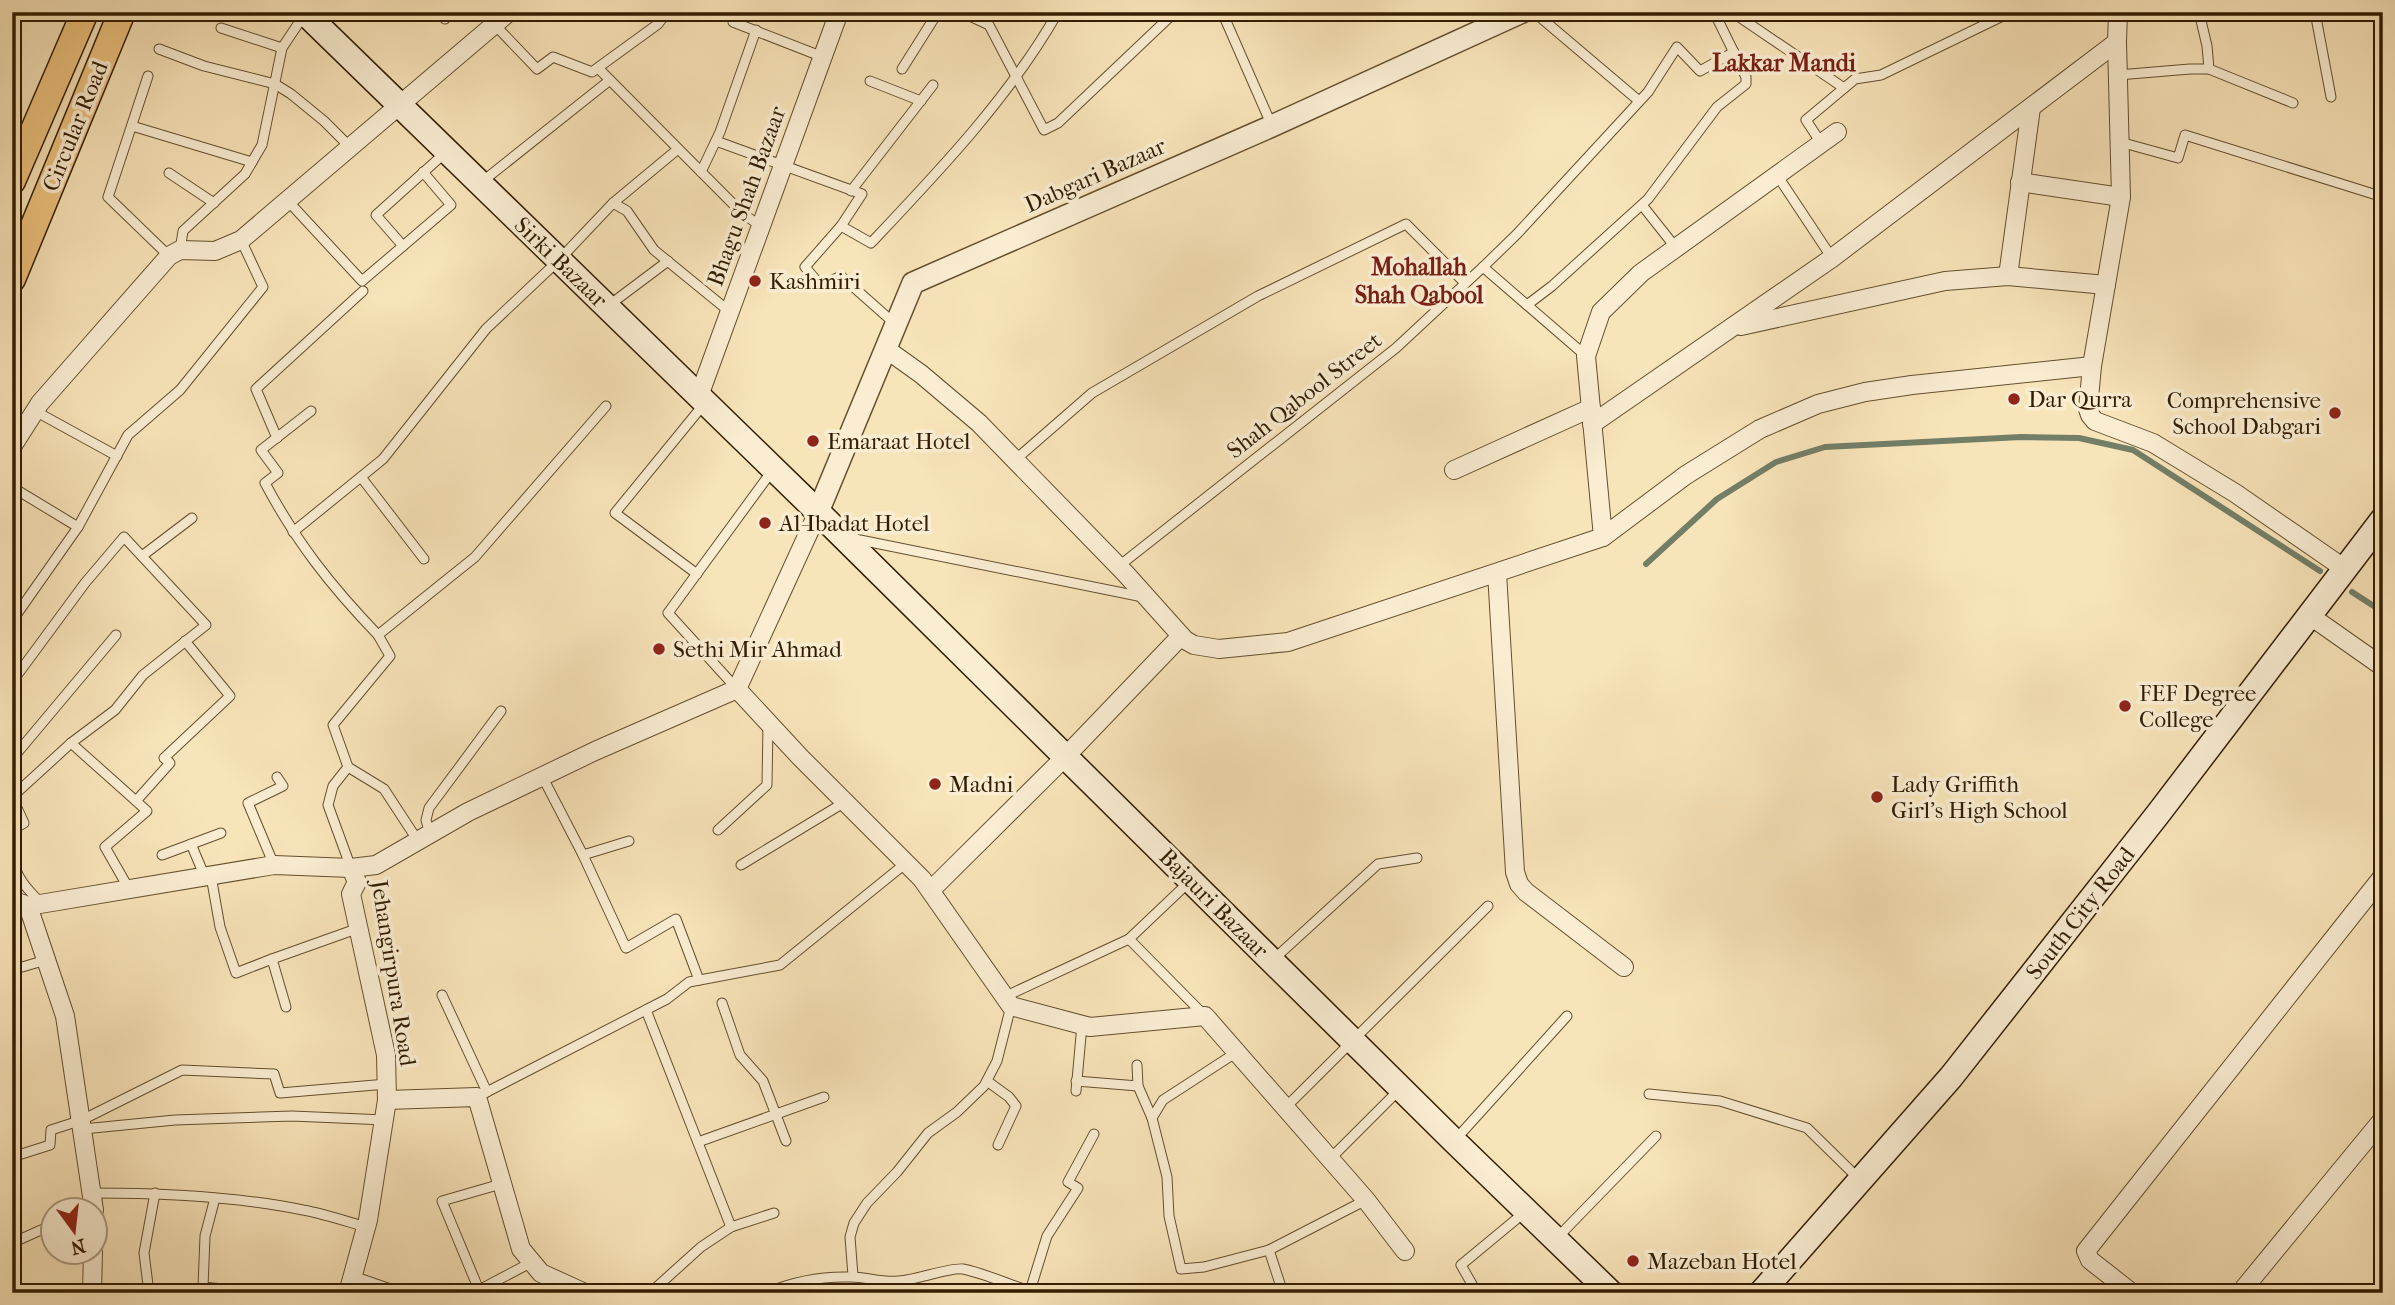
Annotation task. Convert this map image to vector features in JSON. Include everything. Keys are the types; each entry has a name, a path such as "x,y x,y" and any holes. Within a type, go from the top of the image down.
{"main road":[{"path":"12,181 85,12"},
{"name":"Circular Road","path":"12,279 122,12"},
{"name":"Sirki Bazaar","path":"305,13 818,512"},
{"name":"Bajauri Bazaar","path":"818,512 1353,1042 1612,1293"},
{"name":"South City Road","path":"1760,1293 1951,1077 2158,814 2383,519"}],"street":[{"path":"12,447 35,411 174,253 215,251 240,240 509,12"},
{"name":"Bhagu Shah Bazaar","path":"702,399 730,312 839,12"},
{"name":"Dabgari Bazaar","path":"818,512 913,283 1272,126 1522,12"},
{"path":"2118,12 2121,197 2092,366 2088,409 2090,415 2095,421 2153,443 2235,493 2345,569"},
{"path":"1454,470 1591,416 1733,327 1832,258 2117,42"},
{"path":"2008,276 2031,108"},
{"path":"1604,537 1586,356 1601,312 1642,273 1837,132"},
{"path":"2020,182 2121,197"},
{"path":"1733,327 1945,281 2008,276 2106,285"},
{"path":"886,349 921,374 979,423 1119,566 1181,636 1194,645 1219,649 1289,642 1604,537 1686,475 1760,429 1818,404 1912,384 2092,366"},
{"path":"90,1196 65,1016 27,903 274,865 351,868 376,865 468,812 737,689 818,512"},
{"path":"1497,573 1515,872 1519,884 1526,892 1624,967"},
{"path":"2309,615 2383,667"},
{"path":"931,890 1065,757 1181,636"},
{"path":"737,689 931,890 1007,1002 1090,1027 1205,1016 1366,1200 1405,1251"},
{"name":"Jehangirpura Road","path":"351,868 356,881 351,894 386,1055 387,1092 385,1120 366,1227 351,1284"},
{"path":"2132,1293 2090,1260 2086,1251 2383,876"},
{"path":"387,1092 482,1094 501,1184 521,1249 541,1273 585,1293"},
{"path":"2240,1293 2383,1119"},
{"path":"92,1293 93,1266"}],"lane":[{"path":"495,25 537,69 553,57 592,72 658,24 667,12"},
{"path":"738,12 733,22 823,57"},
{"path":"902,69 938,12"},
{"path":"961,12 989,25 1014,78 1044,130 1058,123 1175,12"},
{"path":"841,226 872,243 997,104 1058,12"},
{"path":"1222,12 1272,126"},
{"path":"1534,12 1639,101"},
{"path":"1527,305 1642,205 1717,107 1746,84 1746,77 1714,12"},
{"path":"1732,12 1844,88"},
{"path":"1821,143 1806,120 1855,79 1881,75 2011,12"},
{"path":"2199,12 2209,69"},
{"path":"2315,12 2331,97"},
{"path":"148,76 108,197 174,253 183,231 245,174 262,145 282,48 305,13"},
{"path":"221,28 282,48"},
{"path":"701,172 716,141 756,30"},
{"name":"Shah Qabool Street","path":"1119,566 1396,348 1517,234 1648,92 1677,47 1700,71 1734,52"},
{"path":"159,49 204,66 275,84 324,121 351,148"},
{"path":"2118,75 2190,68 2209,69 2293,103"},
{"path":"598,69 743,214 761,226"},
{"path":"480,184 610,80"},
{"path":"870,81 921,101"},
{"path":"851,191 933,85"},
{"path":"132,126 252,162"},
{"path":"2120,142 2178,158 2185,135 2383,197"},
{"path":"716,141 862,194 841,226 805,267 821,286 841,276 896,324"},
{"path":"293,533 383,459 486,329 559,260 613,203 678,149"},
{"path":"403,246 376,215 447,151"},
{"path":"288,201 362,281 451,205 423,172"},
{"path":"169,173 214,203"},
{"path":"1777,175 1832,258"},
{"path":"613,203 627,211 654,250 730,312"},
{"path":"1642,205 1676,248"},
{"path":"1015,460 1092,393 1258,296 1406,224 1465,283"},
{"path":"12,621 78,527 128,435 180,390 263,287 240,240"},
{"path":"607,307 668,261"},
{"path":"1483,267 1586,356"},
{"path":"277,438 256,389 363,291"},
{"path":"697,574 615,513 702,399"},
{"path":"378,635 475,557 606,406"},
{"path":"35,411 117,456"},
{"path":"311,411 261,450 278,473 265,483 293,533 335,590 378,635 390,656 333,725 348,767 384,789 424,837"},
{"path":"737,689 668,613 773,469"},
{"path":"361,477 424,559"},
{"path":"12,487 78,527"},
{"path":"142,556 192,518"},
{"path":"12,682 85,583 124,537 206,625 143,675 115,710 71,743 12,797 24,822 12,830"},
{"path":"843,537 1149,598"},
{"path":"12,759 116,635"},
{"path":"136,801 170,763 164,758 230,696 186,641"},
{"path":"424,837 429,808 501,711"},
{"path":"718,830 767,785 769,723"},
{"path":"71,743 147,811 105,847 129,889"},
{"path":"348,767 333,786 328,805 351,868"},
{"path":"542,776 583,855 626,948 676,919 699,980"},
{"path":"274,865 248,803 283,786 277,777"},
{"path":"741,865 845,802"},
{"path":"162,855 221,833"},
{"path":"583,855 629,841"},
{"path":"191,844 208,876 220,927 236,973 359,928"},
{"path":"12,858 24,887 27,903"},
{"path":"1272,961 1378,864 1416,858"},
{"path":"442,995 482,1094 667,999 689,982 780,965 906,863"},
{"path":"853,1276 850,1237 854,1223 867,1203 897,1172 928,1133 957,1112 984,1086 997,1061 1007,1002 1129,939 1191,881"},
{"path":"1285,1108 1488,906"},
{"path":"1129,939 1205,1016"},
{"path":"272,959 286,1007"},
{"path":"12,970 46,960"},
{"path":"722,1003 740,1055 763,1081 786,1141"},
{"path":"646,1010 731,1227"},
{"path":"1454,1141 1567,1016"},
{"path":"1076,1091 1082,1025"},
{"path":"1152,1118 1163,1100 1237,1052"},
{"path":"1137,1065 1138,1086 1152,1118 1167,1177 1169,1216 1181,1269 1204,1267 1269,1251 1366,1200"},
{"path":"82,1124 181,1070 274,1074 280,1093 387,1092"},
{"path":"1076,1080 1138,1086"},
{"path":"987,1081 1009,1097 1016,1106 998,1145"},
{"path":"1330,1159 1400,1088"},
{"path":"1649,1094 1720,1101 1807,1128 1860,1180"},
{"path":"698,1142 824,1097"},
{"path":"12,1157 50,1145 51,1130 82,1124 292,1116 385,1120"},
{"path":"766,1293 785,1285 819,1279 853,1276 876,1282 899,1282 960,1268 1013,1290 1033,1292 1047,1236 1078,1188 1068,1182 1094,1134"},
{"path":"1556,1239 1656,1136"},
{"path":"479,1290 442,1201 501,1184"},
{"path":"108,1202 155,1193 215,1198 303,1210 366,1227"},
{"path":"149,1293 144,1253 155,1193"},
{"path":"203,1287 205,1236 215,1198"},
{"path":"1477,1293 1461,1265 1526,1211"},
{"path":"650,1293 701,1247 731,1227 774,1213"},
{"path":"12,1223 15,1242 38,1231"},
{"path":"1269,1251 1283,1293"},
{"path":"468,1293 532,1262"},
{"path":"351,1284 402,1293"},
{"path":"189,1293 203,1287 263,1293"}],"waterway":[{"path":"1646,564 1717,499 1776,462 1825,447 2021,437 2079,438 2133,450 2320,571"},
{"path":"2352,592 2383,612"}],"place":[{"name":"Kashmiri","path":"755,281"},
{"name":"Dar Qurra","path":"2014,399"},
{"name":"Comprehensive School Dabgari","path":"2335,413"},
{"name":"Emaraat Hotel","path":"813,441"},
{"name":"Al-Ibadat Hotel","path":"765,523"},
{"name":"Sethi Mir Ahmad","path":"659,649"},
{"name":"FEF Degree College","path":"2125,706"},
{"name":"Madni","path":"935,784"},
{"name":"Lady Griffith Girl's High School","path":"1877,797"},
{"name":"Mazeban Hotel","path":"1633,1261"}],"district":[{"name":"Lakkar Mandi","path":"1784,63"},
{"name":"Mohallah Shah Qabool","path":"1419,281"}]}
